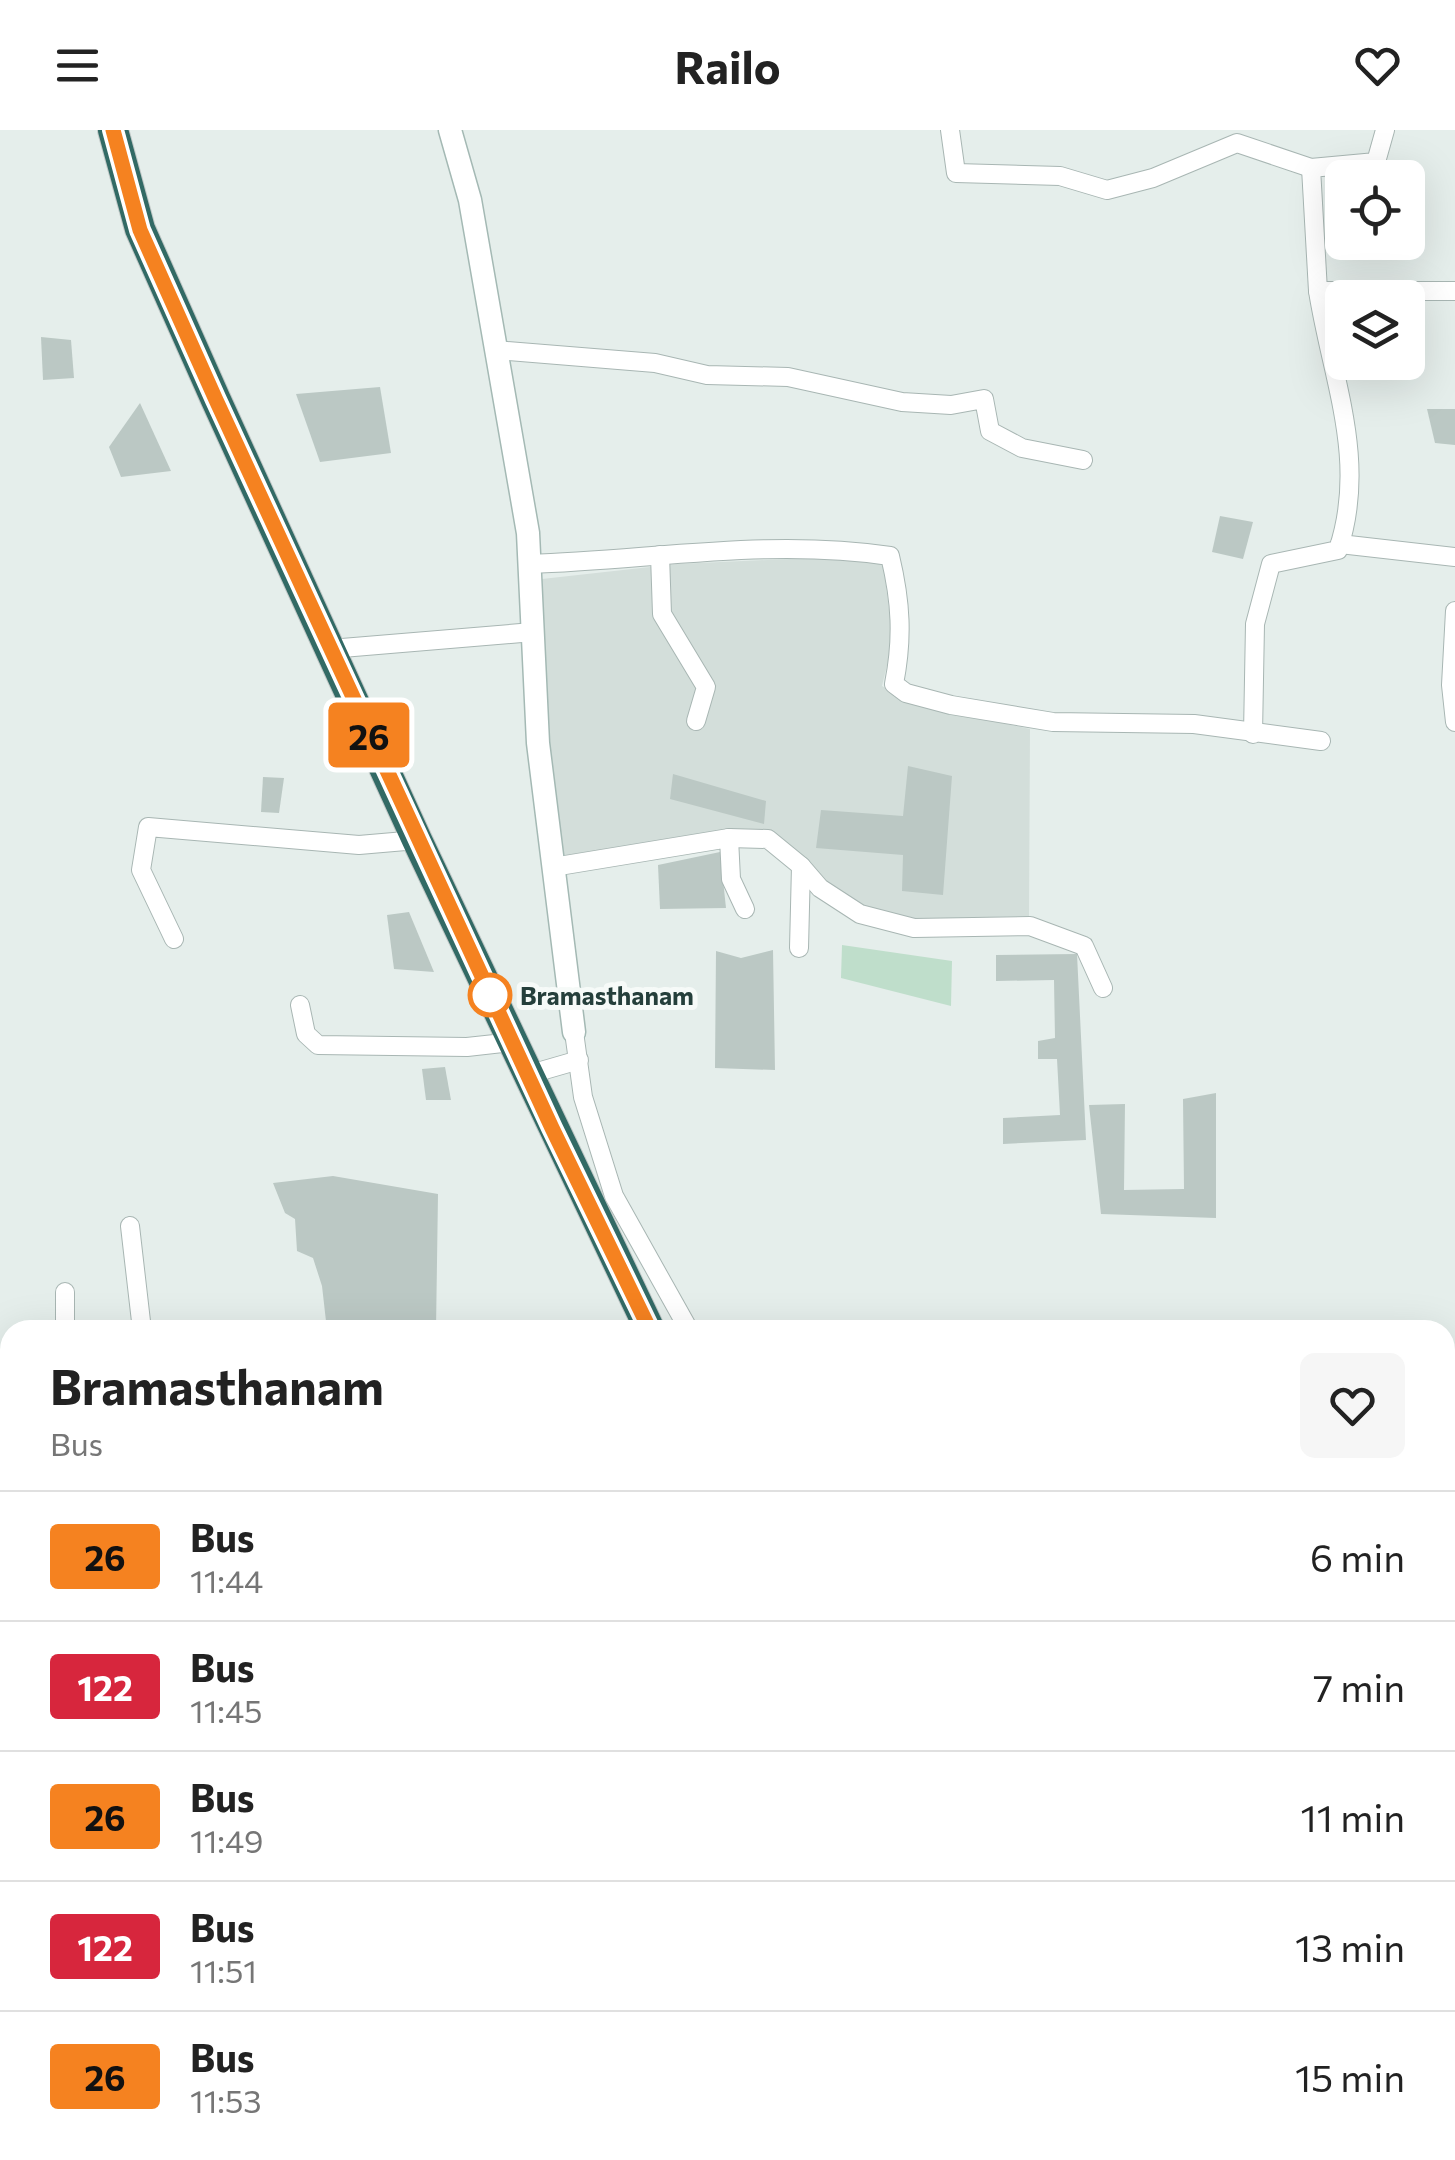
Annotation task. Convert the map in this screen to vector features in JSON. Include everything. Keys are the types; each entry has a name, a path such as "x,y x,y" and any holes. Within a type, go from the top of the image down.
{"highway":[{"path":"113,130 140,230 526,1075 601,1200 643,1320"}],"street":[{"path":"450,130 470,200 530,564 538,743 574,1032 601,1200 682,1320"},
{"path":"950,130 956,173 1060,176 1107,190 1153,178 1237,143 1311,168 1376,162 1385,130"},
{"path":"1254,734 1254,624 1271,564 1338,550 1350,514 1352,481 1346,411 1318,291 1311,168"},
{"path":"1318,291 1455,291"},
{"path":"495,350 655,363 707,375 788,377 902,402 951,405 984,399 990,431 1022,448 1083,460"},
{"path":"1340,544 1455,557"},
{"path":"530,564 773,546 828,546 890,556 902,605 902,643 894,684 906,693 988,713 1053,722 1194,724 1321,741"},
{"path":"660,556 662,614 706,687 696,721"},
{"path":"1455,611 1455,722"},
{"path":"330,650 533,632"},
{"path":"174,939 140,870 148,826 343,844 417,840"},
{"path":"554,867 729,838 768,839 802,866 820,888 860,914 914,928 1030,926 1084,946 1103,988"},
{"path":"729,838 731,879 745,909"},
{"path":"799,948 802,866"},
{"path":"300,1005 306,1034 318,1044 467,1048 512,1042"},
{"path":"526,1075 579,1060"},
{"path":"130,1226 141,1320"},
{"path":"65,1292 65,1320"}],"shaded area":[{"path":"833,557 883,563 893,640 882,686 917,705 1030,729 1029,916 916,919 864,907 826,885 768,833 560,859 547,743 542,579 677,564"}],"green space":[{"path":"842,945 952,961 951,1006 841,978"}],"building":[{"path":"41,337 71,340 74,378 43,380"},
{"path":"380,387 391,453 320,462 296,394"},
{"path":"140,403 171,471 121,477 109,447"},
{"path":"1427,409 1455,409 1455,445 1435,443"},
{"path":"1220,516 1253,522 1243,559 1212,552"},
{"path":"908,766 952,776 943,895 902,891 903,855 816,848 821,810 903,816"},
{"path":"673,774 766,801 764,824 670,799"},
{"path":"263,777 284,778 279,813 261,812"},
{"path":"720,852 726,908 660,909 658,865"},
{"path":"409,912 434,972 394,969 387,915"},
{"path":"773,950 775,1070 715,1068 716,951 741,958"},
{"path":"1077,954 1086,1140 1003,1144 1003,1118 1060,1115 1057,1059 1038,1059 1038,1041 1055,1038 1054,980 996,981 996,955"},
{"path":"445,1067 451,1100 426,1100 422,1069"},
{"path":"1216,1093 1216,1218 1101,1214 1089,1105 1125,1104 1124,1190 1184,1189 1183,1099"},
{"path":"333,1176 438,1194 436,1320 326,1320 322,1286 313,1258 297,1251 295,1219 285,1213 273,1183"}],"bus line":[{"name":"26","path":"113,130 140,230 216,400 408,821 645,1320"}],"place":[{"name":"Bramasthanam","path":"490,995"}]}
